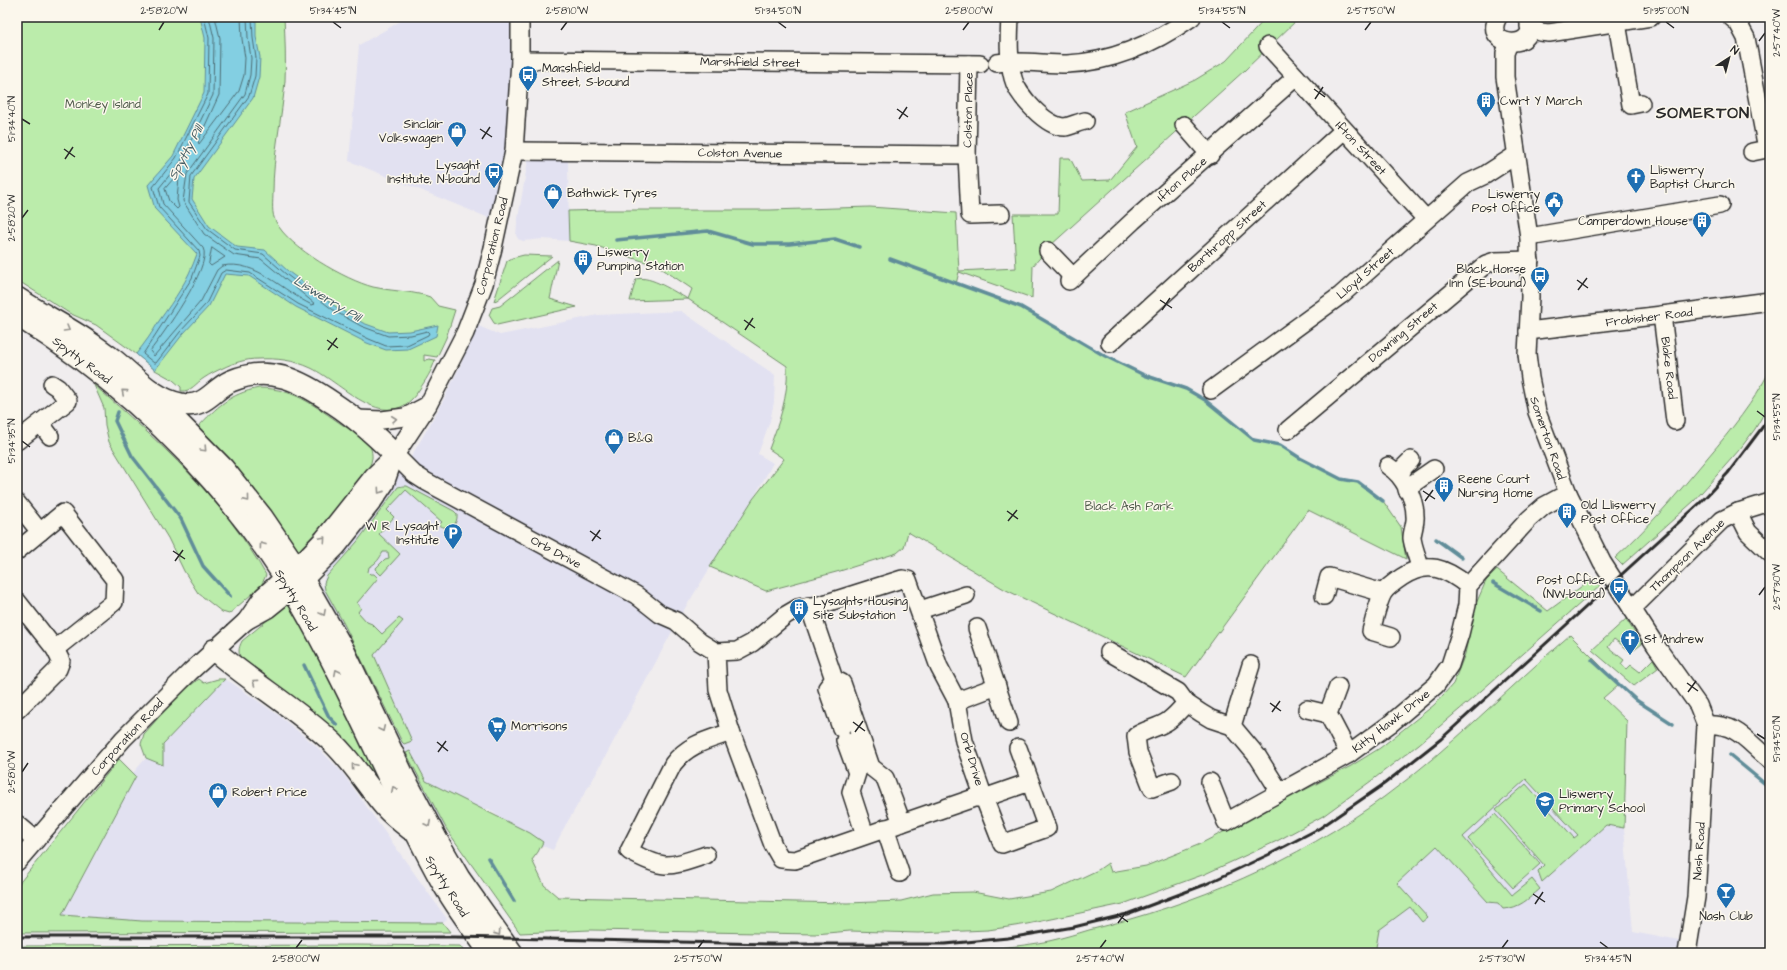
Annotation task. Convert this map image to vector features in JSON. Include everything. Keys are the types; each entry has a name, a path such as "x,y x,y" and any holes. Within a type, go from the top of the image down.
{"main road":[{"path":"17,298 42,322 88,341 114,360 151,391 169,401 189,405 204,402 215,392 236,380 247,376 263,374 282,376 311,388 357,419 395,455"},
{"name":"Spytty Road","path":"17,315 42,322 124,392 223,468 262,517 294,578 330,658 417,836 444,885 490,953"},
{"path":"151,391 181,435 202,412 204,402"},
{"name":"Spytty Road","path":"181,435 212,479 267,550 294,578 344,651 404,777 437,840 459,878 512,953"},
{"path":"214,650 233,666 295,711 334,744 353,765 385,808 417,836"}],"street":[{"name":"Corporation Road","path":"17,862 123,739 151,709 246,621 263,596 294,578 373,476 395,455 428,405 476,307 493,248 514,151 520,60 520,17"},
{"path":"1010,17 1004,62 1019,92 1029,105 1042,117 1056,125 1065,127 1085,121"},
{"path":"1004,62 1069,64 1115,56 1151,42 1192,17"},
{"path":"1528,22 1540,32 1549,33 1650,17"},
{"path":"1731,17 1738,23 1746,38 1767,149 1752,152"},
{"path":"1493,18 1496,32 1499,37 1508,43 1523,40 1526,36 1528,22"},
{"path":"1617,23 1631,105 1641,103"},
{"name":"Somerton Road","path":"1508,43 1505,53 1505,78 1529,237 1530,297 1528,360 1533,393 1543,428 1568,493 1602,562 1656,646 1698,705 1706,725 1705,748"},
{"name":"Ifton Street","path":"1268,46 1426,219"},
{"name":"Marshfield Street","path":"520,60 974,64"},
{"name":"Colston Place","path":"974,64 967,155 970,214 1001,214"},
{"name":"Ifton Place","path":"1048,251 1071,278 1296,77"},
{"path":"1184,125 1210,155"},
{"name":"Barthropp Street","path":"1110,343 1344,130"},
{"name":"Colston Avenue","path":"514,151 967,155"},
{"name":"Lloyd Street","path":"1211,390 1341,295 1468,183 1485,176 1516,155"},
{"path":"1529,237 1720,205"},
{"name":"Downing Street","path":"1288,430 1486,264 1500,260 1530,260"},
{"name":"Frobisher Road","path":"1528,331 1770,301"},
{"name":"Blake Road","path":"1662,315 1675,421"},
{"path":"17,441 45,430 68,401 58,388 52,384"},
{"path":"357,419 382,420 405,418 428,405"},
{"name":"Orb Drive","path":"395,455 414,474 425,481 636,595 660,614 676,620 700,642 716,652 737,651 762,636 786,615 798,608 820,604 905,578 910,583 939,666 957,700 964,741 984,798 974,798 795,860 781,858 776,853 731,732 718,690 716,652"},
{"path":"1398,477 1404,467 1411,460"},
{"path":"1398,477 1412,485 1434,469"},
{"path":"1398,477 1415,516 1412,538 1420,568"},
{"path":"1391,638 1371,631 1383,593 1395,582 1409,572 1420,568 1433,567 1446,571 1468,586 1529,519 1544,506 1568,493"},
{"name":"Thompson Avenue","path":"1632,609 1716,525 1728,516 1770,502"},
{"path":"17,503 40,532"},
{"path":"1738,512 1748,532 1770,553"},
{"path":"17,551 63,513 115,580 114,602 54,649"},
{"path":"1324,596 1329,577 1383,593"},
{"name":"Kitty Hawk Drive","path":"1210,782 1226,822 1349,754 1390,724 1436,685 1450,664 1460,634 1467,605 1468,586"},
{"path":"920,610 966,595"},
{"path":"17,601 54,649 61,661 58,669 17,710"},
{"path":"808,606 834,679 842,683 871,767 885,778 902,822"},
{"path":"977,628 1009,723"},
{"path":"1109,652 1178,692 1186,703 1211,719 1232,726 1258,757 1280,792"},
{"path":"1232,726 1251,666"},
{"path":"834,679 827,688 857,773 851,792 865,835"},
{"path":"957,700 997,686"},
{"path":"1338,687 1328,714 1349,754"},
{"path":"1172,781 1152,788 1138,752 1136,736 1145,730 1168,721 1179,712 1186,703"},
{"path":"1308,709 1328,714"},
{"path":"1706,725 1716,725 1733,729 1770,760"},
{"path":"706,855 682,863 661,866 629,851 673,764 680,754 689,748 731,732"},
{"path":"1018,748 1047,828 1002,844 984,798 1030,782"},
{"name":"Nash Road","path":"1688,953 1696,897 1705,748"},
{"path":"17,824 36,840"},
{"path":"885,828 900,873"}],"shaded area":[{"path":"408,17 520,17 499,222 349,161 359,45"},
{"path":"528,160 568,161 569,241 543,239 523,241 518,239 516,235 517,224"},
{"path":"681,311 775,375 774,402 770,421 758,454 773,463 753,499 682,613 596,774 565,826 553,850 529,841 489,809 478,809 442,826 353,647 322,589 325,572 368,522 411,457 441,405 461,364 476,325 500,335 598,315"},
{"path":"225,679 232,683 278,715 315,745 341,771 447,919 443,923 142,921 62,915 136,776 133,773 146,758 141,744 144,734 154,721 210,681"},
{"name":"Lliswerry Primary School","path":"1603,698 1627,721 1624,828 1633,932 1689,943 1687,953 1228,953"}],"green space":[{"name":"Monkey Island","path":"17,17 284,17 285,81 273,178 274,219 283,232 305,252 319,262 348,278 373,287 424,295 430,297 438,306 455,310 446,338 437,357 424,355 424,361 429,359 435,360 434,364 419,390 407,403 394,409 380,408 366,403 352,395 305,365 292,361 271,359 253,359 235,363 209,375 191,389 181,391 181,387 173,380 155,370 96,325 69,313 17,280"},
{"name":"Black Ash Park","path":"1267,17 1299,18 1245,70 1051,245 1033,266 1032,298 959,272 956,284 1021,307 1105,356 1144,375 1186,389 1205,400 1254,440 1280,445 1300,458 1341,479 1358,482 1383,501 1401,527 1406,559 1308,510 1186,677 1004,589 908,532 904,547 897,553 840,571 766,591 710,567 753,499 784,459 769,449 780,419 785,398 787,366 688,299 692,289 658,266 596,246 569,241 568,211 770,210 870,207 956,213 959,271 1016,268 1013,214 1058,214 1060,158 1070,158 1082,181 1110,180 1137,147 1125,112 1195,80 1226,61"},
{"path":"524,255 552,256 494,301 507,261"},
{"path":"558,260 550,299 577,307 497,325 494,323 489,315 492,308 500,306"},
{"path":"642,278 655,282 688,299 630,301 636,279"},
{"path":"1770,370 1770,403 1755,429 1740,449 1694,501 1622,565 1615,558 1663,509 1725,437 1742,415 1764,382"},
{"path":"94,385 166,450 189,473 231,522 266,575 261,586 229,614 222,612 198,593 184,571 168,538 109,442 105,425 104,408"},
{"path":"259,388 285,392 307,401 362,436 371,448 372,458 369,468 362,480 340,508 298,555 197,428 224,402 239,394"},
{"path":"407,486 457,514 456,522 452,526 446,528 443,527 439,525 442,522 406,490 387,510 394,517 379,534 400,554 381,575 376,568 385,559 389,558 388,552 383,552 378,561 369,567 368,572 370,574 374,574 378,578 357,603 361,608 358,612 367,622 372,624 382,634 399,618 403,621 374,655 412,741 404,744 344,624 325,590 324,583 327,576 357,542 398,487"},
{"path":"1497,570 1548,611 1593,578 1600,586 1419,744 1323,816 1277,841 1205,874 1123,904 1028,924 988,930 918,933 850,931 815,934 590,930 520,933 447,830 406,753 410,751 426,781 530,833 543,842 532,860 544,885 558,897 847,903 901,901 933,893 973,892 1009,899 1051,892 1098,870 1108,863 1111,872 1146,866 1198,845 1351,766 1380,748 1434,705 1453,684 1465,654 1475,606 1486,581"},
{"path":"287,604 297,611 383,788 242,661 239,651 242,641"},
{"path":"1626,619 1642,644 1630,651 1614,639 1608,647 1624,660 1621,664 1627,669 1631,665 1640,672 1653,659 1658,668 1634,686 1592,650"},
{"path":"1570,635 1619,684 1603,698 1627,721 1624,828 1606,825 1542,882 1538,871 1544,865 1496,810 1526,784 1574,838 1578,835 1526,779 1463,837 1512,895 1532,879 1540,889 1519,905 1503,909 1498,903 1488,902 1437,846 1397,883 1428,917 1422,922 1410,907 1379,930 1375,953 909,953 1002,948 1054,940 1129,919 1206,894 1280,861 1315,842 1384,797 1456,739"},
{"path":"199,679 204,683 218,679 225,679 163,744 163,765 146,758 141,744 144,734 179,694"},
{"path":"119,759 136,776 62,915 142,921 443,923 450,932 17,933 17,886"},
{"path":"1495,814 1540,864 1513,888 1468,839"},
{"path":"17,946 460,946 465,953 17,953"},
{"path":"680,950 746,953 544,953 544,952"}],"water":[{"name":"Spytty Pill","path":"200,17 256,17 256,37 260,57 259,77 253,98 194,179 192,199 209,226 237,247 265,250 289,272 339,309 363,323 388,332 410,331 438,325 436,336 408,349 386,350 367,343 296,307 249,276 225,274 209,306 183,334 155,370 136,354 181,289 197,254 155,209 148,185 173,156 204,93 205,38"}],"waterway":[{"path":"616,240 708,231 753,244 789,244 835,239 859,247"},
{"path":"890,259 1021,307 1105,356 1144,375 1186,389 1205,400 1254,440 1280,445 1300,458 1341,479 1358,482 1383,501"},
{"path":"118,412 115,421 132,456 181,519 203,566 230,596"},
{"path":"1436,539 1462,558"},
{"path":"1493,583 1541,611"},
{"path":"1592,660 1636,700 1673,724"},
{"path":"304,665 329,717 337,725"},
{"path":"1730,755 1770,788"},
{"path":"488,858 514,901"}],"railway":[{"path":"17,937 454,937 771,944 945,944 1008,938 1074,927 1127,914 1204,885 1270,854 1320,828 1384,784 1441,739 1700,503 1728,473 1770,417"}],"place":[{"name":"Marshfield Street, S-bound","path":"528,92"},
{"name":"Cwrt Y March","path":"1486,118"},
{"name":"Sinclair Volkswagen","path":"457,148"},
{"name":"Lysaght Institute, N-bound","path":"494,189"},
{"name":"Lliswerry Baptist Church","path":"1636,194"},
{"name":"Bathwick Tyres","path":"553,210"},
{"name":"Liswerry Post Office","path":"1554,218"},
{"name":"Camperdown House","path":"1702,238"},
{"name":"Liswerry Pumping Station","path":"583,276"},
{"name":"Black Horse Inn (SE-bound)","path":"1540,293"},
{"name":"B&Q","path":"614,455"},
{"name":"Reene Court Nursing Home","path":"1444,503"},
{"name":"Old Lliswerry Post Office","path":"1567,529"},
{"name":"W R Lysaght Institute","path":"453,550"},
{"name":"Post Office (NW-bound)","path":"1619,604"},
{"name":"Lysaghts Housing Site Substation","path":"799,625"},
{"name":"St Andrew","path":"1630,656"},
{"name":"Morrisons","path":"497,743"},
{"name":"Robert Price","path":"218,809"},
{"name":"Lliswerry Primary School","path":"1545,818"},
{"name":"Nash Club","path":"1726,909"}],"district":[{"name":"SOMERTON","path":"1703,112"}],"water label":[{"name":"Liswerry Pill","path":"328,298"}]}
